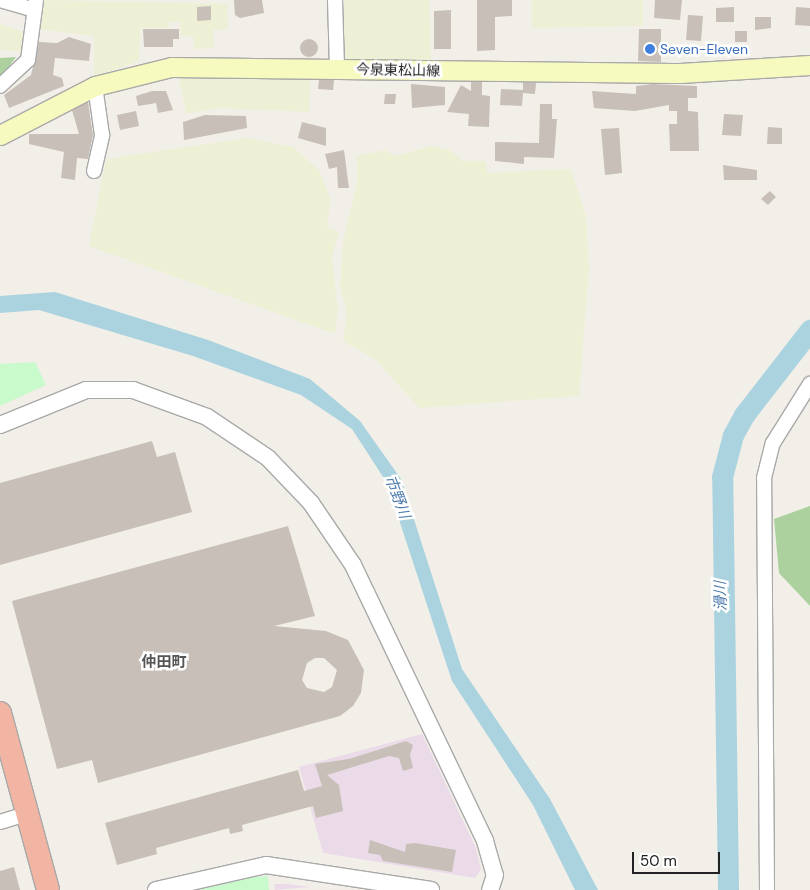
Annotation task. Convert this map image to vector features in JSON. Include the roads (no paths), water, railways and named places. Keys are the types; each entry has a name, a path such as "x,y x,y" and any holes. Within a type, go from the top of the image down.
{"highway":[{"path":"0,714 48,890"},
{"path":"0,760 8,820 36,890"}],"main road":[{"name":"今泉東松山線","path":"0,135 95,86 130,74 186,66 680,73 810,65"}],"street":[{"path":"0,0 36,5 28,60 0,86"},
{"path":"335,0 338,69"},
{"path":"94,171 102,135 95,86"},
{"path":"767,890 764,478 773,443 810,384"},
{"path":"0,425 86,390 134,390 189,408 268,458 311,503 353,565 485,841 496,875 490,890"},
{"path":"156,890 266,865 431,890"}],"water":[{"name":"市野川","path":"55,292 208,340 310,379 360,421 401,479 462,669 550,799 598,890 575,890 533,805 452,681 387,483 352,429 301,395 193,356 39,310 0,313 0,296"}],"waterway":[{"name":"滑川","path":"728,890 722,477 733,435 744,415 810,330"}],"place":[{"name":"Seven-Eleven","path":"650,49"}],"district":[{"name":"仲田町","path":"164,663"}]}
